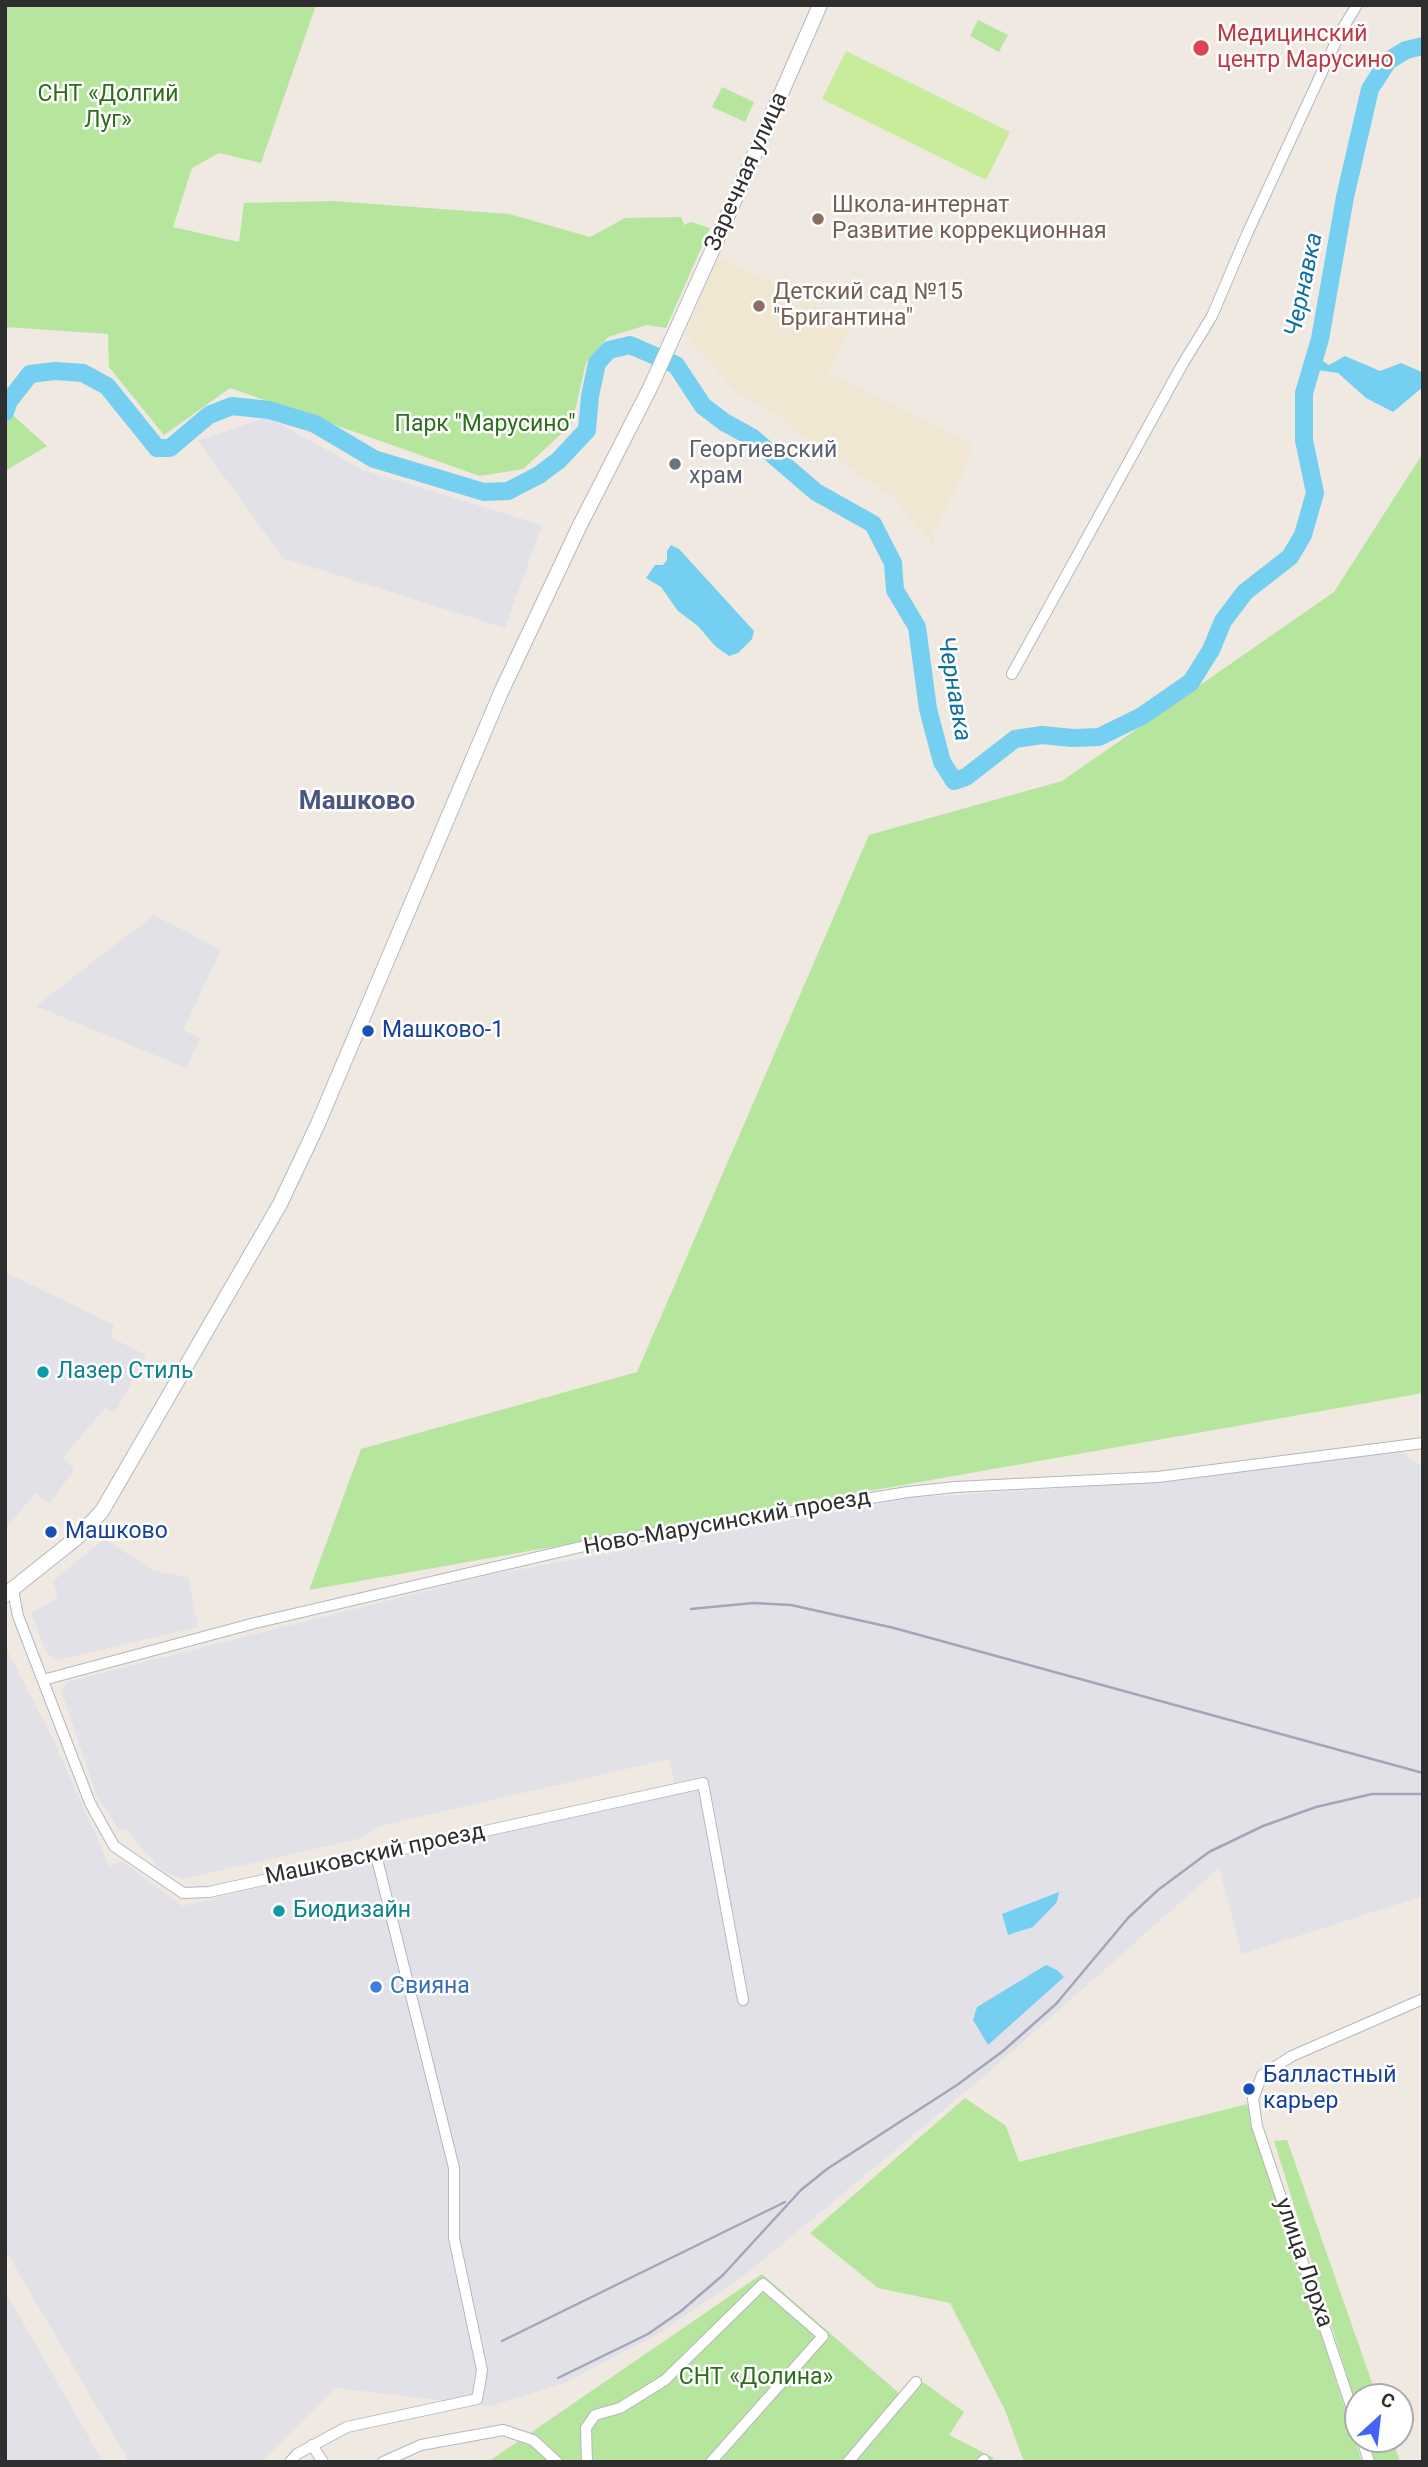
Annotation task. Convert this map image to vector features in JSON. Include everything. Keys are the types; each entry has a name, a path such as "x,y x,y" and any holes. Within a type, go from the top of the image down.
{"street":[{"name":"Заречная улица","path":"9,1593 79,1536 102,1511 280,1204 317,1126 531,626 650,388 820,5"},
{"path":"1013,674 1182,365 1212,316 1341,31 1357,5"},
{"name":"Ново-Марусинский проезд","path":"43,1680 256,1623 602,1542 908,1492 955,1487 1158,1477 1423,1443"},
{"name":"Машковский проезд","path":"9,1593 90,1803 114,1846 183,1893 209,1892 702,1783 743,2000"},
{"path":"290,2462 297,2454 347,2427 477,2399 482,2370 454,2238 454,2168 376,1855"},
{"name":"улица Лорха","path":"1344,2385 1257,2126 1253,2099 1262,2075 1292,2056 1423,1999"},
{"path":"587,2462 586,2428 595,2415 620,2408 665,2380 763,2284 823,2336 711,2462"},
{"path":"848,2462 916,2382"},
{"path":"383,2462 421,2445 503,2430 533,2440 557,2462"},
{"path":"312,2445 323,2462"}],"shaded area":[{"path":"719,257 852,322 828,373 972,444 967,466 933,534 935,548 894,498 807,439 774,413 738,393 694,346 685,333"},
{"path":"267,417 363,470 542,525 505,628 283,558 198,441"},
{"path":"154,915 221,950 183,1030 200,1038 186,1068 36,1006"},
{"path":"5,1272 114,1325 110,1337 146,1355 115,1413 105,1408 63,1457 74,1469 50,1504 36,1493 5,1529"},
{"path":"1399,1450 1418,1464 1423,1462 1423,1896 1242,1954 1219,1868 989,2072 751,2270 660,2333 564,2383 491,2406 336,2388 261,2462 129,2462 5,2249 5,1646 54,1741 110,1867 121,1861 182,1906 676,1788 669,1759 380,1826 362,1838 183,1879 161,1870 126,1829 119,1830 97,1796 61,1690 70,1681 489,1575 909,1498 1160,1482"},
{"path":"104,1539 154,1571 188,1577 198,1627 58,1660 47,1654 31,1613 58,1598 53,1581"},
{"path":"5,2291 103,2462 5,2462"}],"green space":[{"name":"СНТ «Долгий Луг»","path":"5,5 316,5 261,163 219,153 192,168 173,227 239,242 244,203 333,201 509,214 590,237 625,218 681,217 684,225 691,222 710,228 666,328 647,325 608,337 586,363 572,424 523,469 480,476 230,388 164,435 109,367 108,334 5,327"},
{"path":"978,20 1008,35 999,52 970,36"},
{"path":"846,51 1010,132 986,180 822,99"},
{"path":"722,87 754,102 745,122 712,107"},
{"path":"5,408 47,446 5,471"},
{"path":"1423,453 1423,1393 309,1590 361,1449 637,1372 869,835 1062,781 1334,592"},
{"path":"965,2098 1006,2126 1019,2162 1247,2104 1344,2406 1344,2453 1359,2453 1362,2462 1024,2462 1005,2410 950,2303 878,2288 810,2233"},
{"path":"1287,2140 1372,2383 1349,2383 1274,2141"},
{"name":"СНТ «Долина»","path":"762,2274 908,2401 923,2382 964,2412 949,2435 994,2458 990,2462 488,2462"},
{"path":"1371,2453 1397,2453 1400,2462 1374,2462"}],"water":[{"path":"1345,356 1380,371 1401,363 1422,372 1423,387 1393,412 1366,398 1338,373 1317,370 1321,360 1329,365"},
{"path":"671,545 679,549 754,631 752,639 738,653 729,656 715,646 698,626 678,611 661,587 646,578 655,565 663,565 667,560 667,551"},
{"path":"1059,1892 1057,1902 1033,1927 1008,1935 1002,1914"},
{"path":"1046,1965 1064,1977 988,2045 973,2020 977,2007"}],"waterway":[{"name":"Чернавка","path":"5,412 9,401 30,374 55,371 83,373 107,386 157,448 170,448 209,415 232,406 269,410 315,424 374,459 484,492 508,491 539,475 559,460 587,430 597,363 609,350 630,345 676,365 703,406 724,422 753,438 816,492 873,524 893,563 895,590 917,627 928,709 942,762 954,781 966,777 1015,739 1042,735 1099,737 1142,716 1191,682 1211,650 1223,621 1245,592 1290,557 1303,535 1315,493 1304,440 1304,393 1320,339 1345,197 1370,89 1388,61 1406,50 1423,46"}],"railway":[{"path":"691,1609 753,1603 791,1605 894,1628 1423,1773"},
{"path":"558,2378 648,2334 681,2311 723,2275 801,2190 827,2169 957,2085 1003,2051 1056,2004 1128,1918 1158,1890 1209,1852 1263,1826 1316,1807 1372,1794 1423,1794"},
{"path":"502,2341 785,2202"}],"place":[{"name":"Медицинский центр Марусино","path":"1201,48"},
{"name":"Школа-интернат Развитие коррекционная","path":"818,219"},
{"name":"Детский сад №15 \"Бригантина\"","path":"759,306"},
{"name":"Георгиевский храм","path":"675,464"},
{"name":"Машково-1","path":"368,1031"},
{"name":"Лазер Стиль","path":"43,1372"},
{"name":"Машково","path":"51,1532"},
{"name":"Биодизайн","path":"279,1911"},
{"name":"Свияна","path":"376,1987"},
{"name":"Балластный карьер","path":"1249,2089"}],"district":[{"name":"Машково","path":"357,802"}],"park label":[{"name":"Парк \"Марусино\"","path":"485,425"}]}
